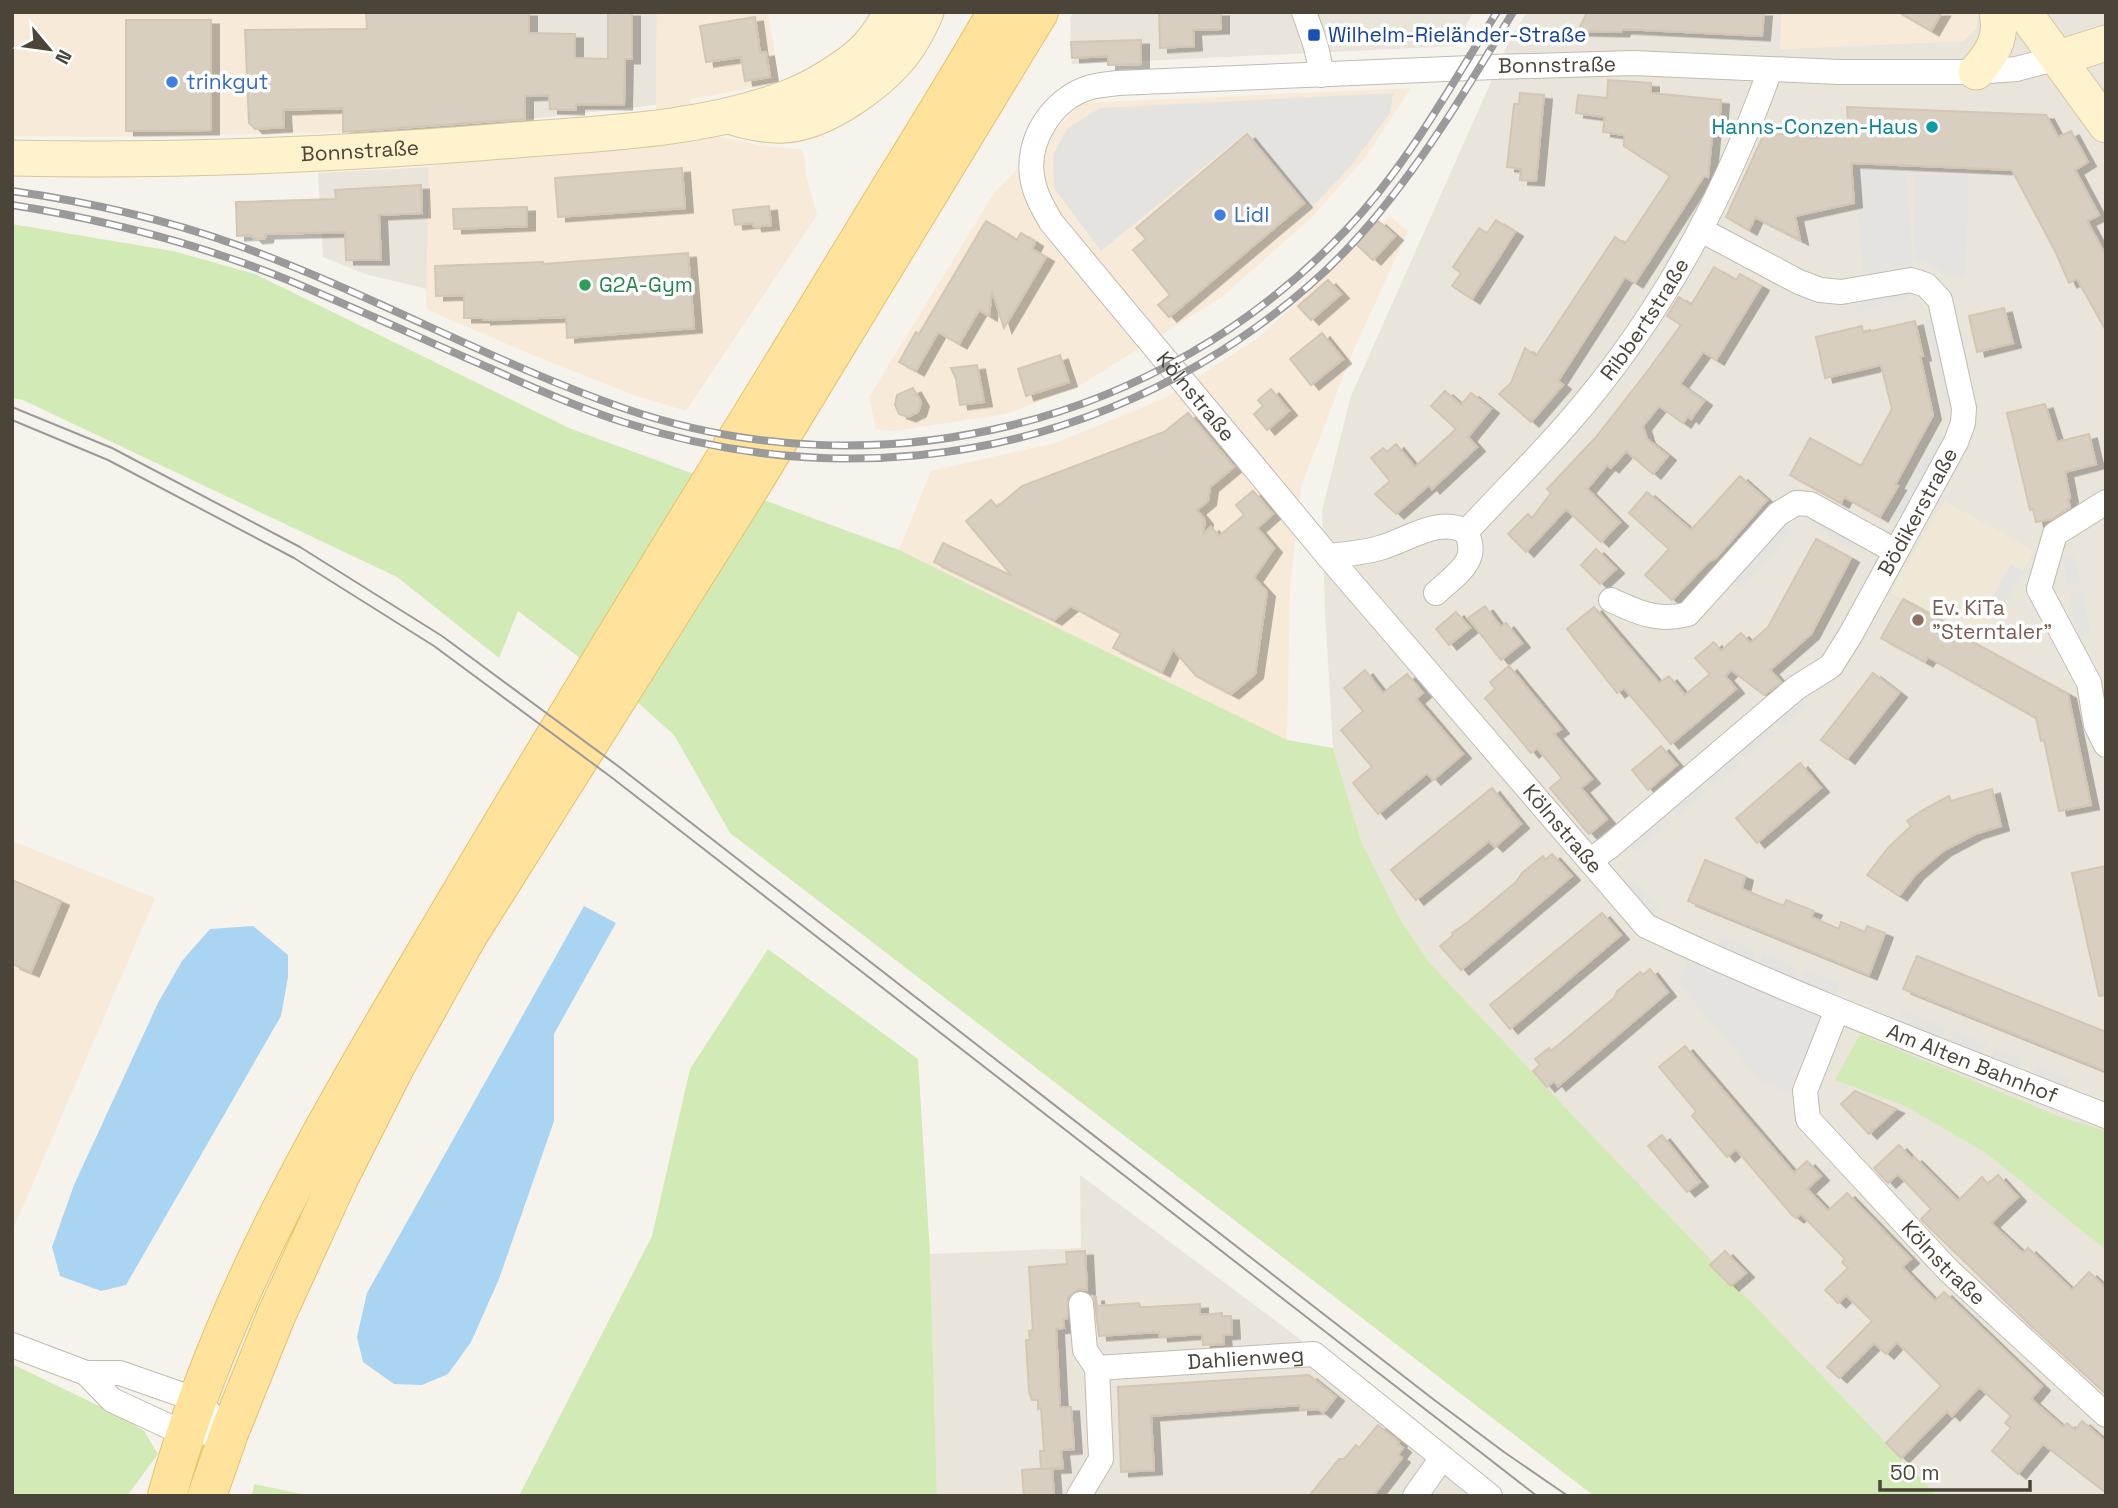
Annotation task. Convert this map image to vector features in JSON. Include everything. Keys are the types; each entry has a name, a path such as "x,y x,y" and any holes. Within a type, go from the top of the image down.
{"main road":[{"name":"Bonnstraße","path":"12,158 211,159 360,152 584,135 685,123 788,98 847,64 867,48 892,12"},
{"path":"716,117 785,125 813,119 864,89 889,66 907,47 926,12"},
{"path":"167,1496 191,1417 227,1323 292,1188 372,1044 486,851 997,12"},
{"path":"207,1496 276,1316 339,1178 467,937 752,484 1039,12"},
{"path":"1976,72 1992,54 1998,34 1997,12"},
{"path":"2024,12 2060,58 2106,125"},
{"name":"Bonnstraße","path":"2060,58 2106,43"}],"street":[{"path":"1304,12 1320,56 1321,75"},
{"name":"Bonnstraße","path":"1033,147 1041,128 1054,110 1089,87 1118,83 1633,63 1770,70 1976,72 2016,69 2060,58"},
{"name":"Ribbertstraße","path":"1466,532 1568,423 1630,344 1701,230 1770,70"},
{"name":"Kölnstraße","path":"1033,147 1032,182 1051,222 1328,556 1646,926 1719,961 1837,1010 1805,1091 1808,1119 1948,1270 2106,1415"},
{"name":"Bödikerstraße","path":"1591,860 1796,688 1831,666 1956,442 1963,423 1964,408 1940,300 1926,285 1911,280 1841,292 1820,290 1701,230"},
{"path":"2106,502 2054,534 2039,589 2089,682 2096,725 2106,745"},
{"path":"1611,600 1640,614 1671,618 1688,614 1778,514 1796,503 1810,504 1895,551"},
{"path":"1328,556 1382,547 1443,525 1456,526 1466,532 1472,544 1471,556 1436,593"},
{"name":"Am Alten Bahnhof","path":"1837,1010 2106,1116"},
{"path":"1079,1496 1101,1459 1097,1368 1085,1350 1081,1304"},
{"path":"12,1345 86,1373 120,1373 191,1417 229,1433"},
{"name":"Dahlienweg","path":"1097,1368 1314,1354 1490,1496"},
{"path":"86,1373 112,1400 191,1417 229,1433"},
{"path":"1415,1496 1442,1458"}],"shaded area":[{"path":"12,12 529,12 530,119 343,132 107,137 12,136"},
{"path":"529,12 657,12 656,105 530,119"},
{"path":"657,12 768,12 779,80 757,87 690,99 699,139 715,136 763,146 800,149 804,155 806,175 817,215 686,411 634,395 547,361 428,310 426,304 429,167 464,157 659,136 656,105"},
{"path":"1074,12 1473,12 1456,46 1142,61 1141,64 1108,65 1107,62 1072,64 1070,18"},
{"path":"1527,12 1782,12 1780,49 1963,41 1977,16 2003,12 2106,12 2106,1496 1935,1496 1666,1221 1429,962 1400,919 1361,841 1333,748 1322,510 1351,396 1511,37"},
{"path":"1782,12 2003,12 1977,16 1977,28 1963,41 1780,49"},
{"path":"1411,88 1366,157 1311,218 1222,297 1079,386 1006,414 893,431 876,429 869,397 994,193 1082,103"},
{"path":"1393,93 1390,113 1350,167 1311,208 1247,132 1101,251 1054,188 1053,155 1067,129 1100,108"},
{"path":"429,167 427,289 365,274 323,257 318,173"},
{"path":"1855,170 1906,171 1913,265 1863,273"},
{"path":"1915,175 1969,175 1965,277 1949,276 1924,261 1915,262"},
{"path":"1390,216 1408,231 1351,356 1301,487 1290,589 1287,740 899,550 931,471 1055,443 1165,398 1258,338"},
{"path":"1905,287 1908,299 1857,312 1853,299"},
{"path":"1937,316 1957,398 1944,401 1924,319"},
{"path":"1939,431 1951,438 1906,518 1894,511"},
{"path":"1944,501 2034,551 2023,571 2010,564 1988,606 2000,613 1982,647 1891,593"},
{"path":"1813,513 1860,538 1853,550 1807,524"},
{"path":"1783,520 1794,529 1741,589 1730,579"},
{"path":"2074,554 2081,584 2068,586 2062,556"},
{"path":"2011,564 2023,571 2000,613 1988,606"},
{"path":"2082,591 2091,634 2078,637 2069,594"},
{"path":"1801,695 1808,705 1780,729 1772,719"},
{"path":"1766,724 1775,733 1745,758 1737,749"},
{"path":"1732,753 1740,763 1711,788 1703,778"},
{"path":"1698,782 1706,792 1677,817 1669,807"},
{"path":"1663,812 1671,822 1636,852 1628,842"},
{"path":"12,841 155,898 12,1232"},
{"path":"1633,881 1659,910 1652,917 1623,889"},
{"path":"1721,936 1756,951 1751,963 1716,948"},
{"path":"1763,953 1797,968 1793,980 1758,965"},
{"path":"1688,959 1825,1018 1795,1096 1761,1081 1678,983"},
{"path":"1804,970 1840,984 1835,996 1800,982"},
{"path":"1903,1011 1946,1028 1941,1039 1899,1022"},
{"path":"1953,1031 1987,1045 1982,1056 1948,1043"},
{"path":"1995,1048 2022,1059 2018,1071 1990,1059"},
{"path":"2037,1065 2071,1079 2066,1091 2032,1077"},
{"path":"1080,1175 1288,1330 1499,1496 937,1496 930,1254 1081,1248"}],"green space":[{"path":"12,224 173,251 255,274 569,428 899,550 1287,740 1333,748 1361,841 1400,919 1429,962 1937,1496 1594,1496 730,833 674,735 635,700 518,611 499,658 397,577 23,400 12,398"},
{"path":"768,949 918,1059 930,1254 937,1496 519,1496 652,1236 690,1069"},
{"path":"1860,1034 2058,1116 2106,1131 2106,1250 1986,1153 1905,1106 1835,1080"},
{"path":"12,1364 120,1416 144,1431 158,1454 127,1496 12,1496"},
{"path":"254,1484 311,1496 252,1496"}],"water":[{"path":"584,906 616,923 554,1034 554,1121 499,1279 471,1342 448,1374 422,1385 394,1384 363,1362 357,1337 367,1293"},
{"path":"253,926 288,955 288,977 281,1016 126,1285 101,1291 60,1276 52,1247 74,1185 158,1003 182,961 210,929"}],"building":[{"path":"366,12 529,12 529,33 575,34 575,58 608,59 608,12 632,12 632,59 625,59 624,105 576,104 576,110 550,109 549,95 525,96 525,119 343,132 343,108 283,110 284,127 255,129 249,123 245,30 367,29"},
{"path":"1159,12 1221,12 1221,29 1193,30 1194,46 1160,48"},
{"path":"1587,12 1764,12 1762,36 1623,29 1621,32 1578,31"},
{"path":"1898,12 1942,12 1931,31"},
{"path":"755,17 760,53 766,52 770,77 745,81 741,57 706,62 700,26"},
{"path":"126,20 211,20 211,130 126,131"},
{"path":"1141,40 1141,64 1108,65 1108,56 1072,58 1071,42"},
{"path":"1608,80 1651,83 1651,93 1721,100 1719,128 1713,127 1708,177 1704,176 1635,283 1625,277 1558,381 1563,385 1531,422 1499,394 1511,383 1525,348 1536,356 1615,237 1625,244 1670,176 1624,146 1624,135 1603,132 1605,117 1576,113 1578,95 1607,98"},
{"path":"1520,93 1544,95 1536,181 1520,180 1521,169 1507,167 1514,104 1519,104"},
{"path":"1847,107 2046,115 2058,137 2071,131 2088,162 2075,170 2099,215 2087,221 2106,256 2106,331 2077,279 2069,283 2012,170 1851,163 1854,203 1795,216 1800,240 1755,217 1749,230 1726,217 1763,136 1811,131 1811,139 1849,135"},
{"name":"Lidl","path":"1247,134 1304,203 1169,317 1158,305 1170,295 1133,250 1146,239 1136,228"},
{"path":"682,168 685,208 558,217 555,178"},
{"path":"421,185 422,213 379,215 381,260 346,260 345,232 266,234 265,238 255,239 251,235 237,236 236,202 336,199 335,190"},
{"path":"769,206 771,225 735,225 733,210"},
{"path":"527,207 527,226 454,229 453,209"},
{"path":"1496,220 1515,232 1472,299 1452,286 1461,273 1453,267 1479,228 1487,233"},
{"path":"986,221 1017,240 1021,233 1035,242 1032,249 1046,257 1004,328 992,290 989,316 979,310 959,344 938,332 916,371 899,362 916,332 919,334"},
{"path":"1378,221 1395,236 1373,260 1356,244"},
{"path":"688,253 694,328 567,338 566,317 483,320 464,318 464,295 436,296 435,266 543,264"},
{"path":"1714,267 1736,280 1740,274 1761,286 1716,360 1703,352 1680,384 1704,401 1691,419 1688,416 1683,423 1659,406 1643,426 1647,439 1668,456 1653,474 1626,451 1611,468 1607,465 1587,489 1620,522 1601,542 1566,509 1526,552 1508,534 1528,514 1532,518 1551,493 1547,489 1596,437 1646,373 1681,325 1667,316 1679,297 1691,305"},
{"path":"1328,280 1341,294 1311,320 1298,306"},
{"path":"2004,308 2013,343 1977,352 1969,316"},
{"path":"1915,321 1933,415 1880,517 1844,497 1841,503 1790,475 1810,438 1861,466 1892,409 1881,365 1825,378 1816,337 1862,326 1863,333"},
{"path":"1322,333 1343,359 1311,385 1290,359"},
{"path":"1060,355 1069,382 1026,396 1018,369"},
{"path":"977,365 984,402 960,405 956,379 951,368"},
{"path":"913,388 921,402 918,412 908,417 899,414 895,405 897,395"},
{"path":"1271,389 1289,411 1267,430 1254,414 1263,406 1258,400"},
{"path":"1445,391 1461,405 1471,393 1491,409 1468,437 1477,447 1432,489 1429,485 1396,514 1375,494 1390,481 1371,458 1383,448 1387,452 1396,444 1415,467 1456,429 1431,406"},
{"path":"2045,404 2057,442 2089,434 2096,464 2065,472 2070,507 2052,519 2036,522 2033,509 2030,510 2007,413"},
{"path":"1188,413 1234,467 1210,487 1208,501 1197,510 1205,520 1203,534 1211,527 1219,536 1244,515 1236,505 1253,491 1273,514 1257,528 1274,548 1254,578 1267,592 1255,674 1231,694 1196,676 1173,649 1162,672 1113,648 1121,633 1071,606 1054,620 934,562 943,543 1012,576 966,521 991,500 997,507 1022,486 1164,432"},
{"path":"1740,476 1767,500 1716,558 1708,562 1672,600 1645,575 1669,549 1629,513 1647,492 1691,530"},
{"path":"1816,539 1851,558 1811,634 1770,670 1781,682 1764,695 1731,670 1725,676 1736,689 1671,744 1624,688 1617,693 1567,629 1594,607 1659,683 1669,676 1685,695 1710,674 1695,658 1714,642 1721,651 1741,633 1750,643 1768,627"},
{"path":"1596,549 1616,569 1600,584 1581,565"},
{"path":"1903,599 1947,623 1945,627 2068,694 2091,805 2059,811 2044,740 2041,741 2036,718 1928,657 1925,662 1881,638"},
{"path":"1485,606 1501,627 1506,623 1522,643 1501,660 1468,618"},
{"path":"1456,612 1470,628 1449,645 1436,629"},
{"path":"1509,666 1561,729 1554,734 1592,779 1581,788 1607,819 1589,834 1550,788 1562,778 1537,748 1531,753 1485,698 1495,689 1490,682"},
{"path":"1365,670 1383,693 1407,674 1423,693 1416,699 1463,754 1433,780 1427,773 1378,814 1353,783 1372,767 1341,730 1363,711 1344,688"},
{"path":"1873,673 1899,693 1847,759 1821,740"},
{"path":"1661,746 1677,765 1648,790 1632,770"},
{"path":"1800,763 1821,788 1757,843 1736,818"},
{"path":"1492,788 1521,824 1495,847 1489,841 1416,900 1391,870"},
{"path":"1992,789 2001,826 1975,834 1943,851 1916,874 1899,896 1867,875 1888,848 1911,826 1907,821 1921,811 1949,796 1951,801"},
{"path":"1552,854 1572,876 1461,970 1440,946 1452,933 1516,882 1522,873 1543,856 1545,860"},
{"path":"1705,860 1745,876 1742,889 1784,906 1786,900 1814,911 1811,917 1839,929 1841,922 1865,932 1867,926 1885,933 1869,975 1688,901"},
{"path":"2106,866 2106,995 2099,996 2072,873"},
{"path":"12,880 61,901 31,972 12,964"},
{"path":"1602,913 1621,935 1510,1029 1490,1005"},
{"path":"1917,956 2106,1032 2106,1071 1903,989"},
{"path":"1650,969 1668,992 1558,1086 1554,1081 1547,1087 1533,1071 1540,1065 1535,1059 1549,1048 1551,1051 1614,998 1617,991 1640,972 1643,975"},
{"path":"1685,1046 1794,1173 1807,1161 1821,1176 1807,1189 1828,1211 1847,1193 1911,1259 1902,1267 1935,1301 1944,1292 2042,1386 2031,1399 2063,1427 2067,1423 2075,1430 2082,1421 2106,1442 2106,1493 2043,1444 2018,1474 1992,1451 2011,1428 2005,1423 2011,1416 1979,1387 1952,1416 1947,1411 1901,1458 1886,1443 1941,1386 1897,1342 1886,1354 1874,1343 1839,1378 1827,1367 1872,1321 1846,1295 1838,1303 1825,1290 1848,1268 1842,1262 1845,1259 1801,1214 1796,1218 1792,1215 1736,1149 1727,1157 1692,1116 1696,1111 1659,1067"},
{"path":"1855,1091 1896,1109 1869,1134 1841,1104"},
{"path":"1662,1135 1700,1182 1687,1192 1648,1146"},
{"path":"1899,1145 1958,1201 1982,1177 1988,1184 1998,1175 2018,1197 1991,1223 2023,1253 2028,1248 2072,1290 2089,1272 2106,1288 2106,1394 1921,1219 1931,1209 1898,1174 1888,1183 1874,1168"},
{"path":"1085,1251 1087,1290 1079,1289 1068,1297 1067,1319 1063,1319 1064,1328 1056,1329 1060,1407 1071,1407 1074,1449 1061,1450 1063,1468 1041,1469 1040,1451 1044,1451 1041,1408 1038,1409 1038,1400 1032,1400 1029,1391 1026,1340 1030,1340 1029,1331 1033,1330 1029,1267 1067,1264 1066,1252"},
{"path":"1725,1251 1746,1273 1731,1286 1710,1265"},
{"path":"1094,1297 1097,1306 1139,1303 1140,1307 1200,1304 1200,1315 1222,1313 1222,1316 1231,1316 1232,1334 1223,1335 1224,1344 1203,1345 1202,1334 1160,1337 1159,1332 1099,1336"},
{"path":"1309,1375 1336,1397 1323,1413 1318,1409 1300,1410 1300,1405 1151,1416 1154,1470 1121,1472 1118,1387"},
{"path":"1378,1425 1403,1448 1398,1455 1402,1458 1373,1496 1309,1496 1339,1459 1344,1459 1356,1445 1359,1448"},
{"path":"1052,1468 1054,1496 1024,1496 1022,1470"}],"tram line":[{"path":"12,407 112,448 300,547 442,636 618,766 1433,1399 1568,1496"},
{"path":"12,420 108,460 294,558 434,646 611,777 1537,1496"}],"railway":[{"path":"12,191 126,212 237,245 334,284 525,370 623,408 720,434 818,445 915,442 1011,426 1103,396 1191,353 1272,298 1346,230 1389,179 1427,125 1497,12"},
{"path":"12,205 83,218 221,255 314,291 558,398 623,422 696,442 770,454 844,458 918,455 991,444 1062,425 1132,399 1200,364 1265,321 1344,253 1383,208 1442,126 1513,12"}],"place":[{"name":"Wilhelm-Rieländer-Straße","path":"1314,35"},
{"name":"trinkgut","path":"172,82"},
{"name":"Hanns-Conzen-Haus","path":"1932,127"},
{"name":"Lidl","path":"1220,215"},
{"name":"G2A-Gym","path":"585,285"},
{"name":"Ev. KiTa \"Sterntaler\"","path":"1918,620"}]}
